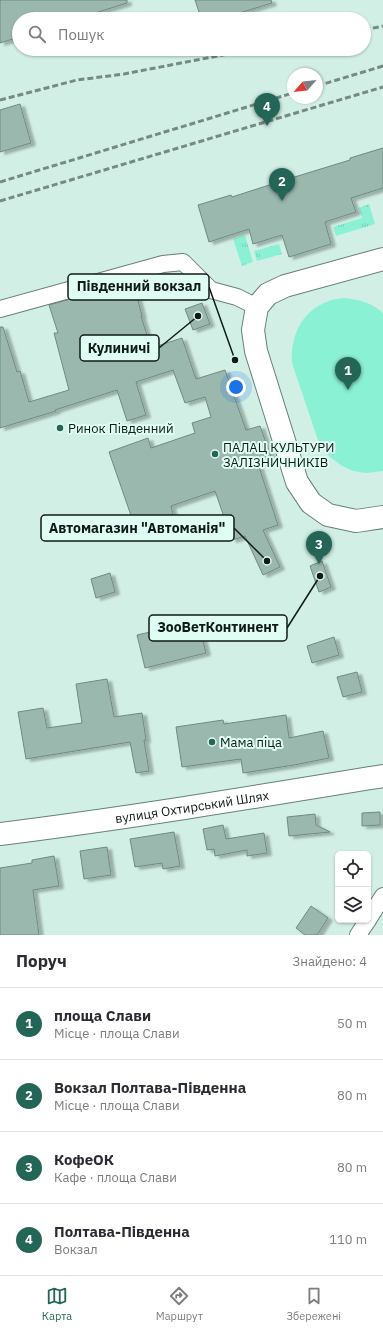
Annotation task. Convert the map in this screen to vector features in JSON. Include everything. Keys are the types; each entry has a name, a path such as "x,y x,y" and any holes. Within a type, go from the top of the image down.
{"main road":[{"path":"383,259 285,286 268,294 257,307 253,330 256,351 297,482 311,503 328,515 356,521 383,516"},
{"name":"вулиця Охтирський Шлях","path":"0,834 166,811 383,776"}],"street":[{"path":"0,308 163,264 183,262 211,290 237,297 257,307"},
{"path":"371,915 383,896"},
{"path":"358,935 366,923"}],"green space":[{"path":"369,204 375,224 336,236 333,227 362,218 359,208"},
{"path":"245,235 253,262 242,266 233,239"},
{"path":"279,244 282,254 257,261 254,251"},
{"path":"344,298 365,302 374,306 383,313 383,471 366,473 353,471 342,466 330,457 319,443 292,363 293,343 305,317 320,305 332,300"}],"building":[{"path":"0,0 127,0 127,3 98,12 12,12 12,39 0,43"},
{"path":"195,0 271,0 272,3 243,12 199,12"},
{"path":"20,104 31,143 0,152 0,110"},
{"path":"383,148 383,188 351,198 356,212 325,222 331,244 289,257 282,235 253,244 249,229 209,242 198,205 231,195 232,197 350,160 350,158"},
{"path":"133,282 141,316 151,348 182,338 196,379 225,370 246,430 260,426 272,459 258,464 278,525 263,530 280,567 263,575 245,536 232,540 215,491 171,506 173,514 135,527 109,452 148,438 151,448 195,433 192,423 211,417 205,397 185,403 173,370 136,382 146,415 127,421 117,390 0,428 0,327 3,327 17,372 20,371 29,402 69,390 54,333 58,333 49,305"},
{"path":"202,303 210,324 193,330 185,309"},
{"path":"322,561 331,587 319,592 310,566"},
{"path":"110,573 115,592 96,598 91,579"},
{"path":"198,621 206,653 145,668 137,635"},
{"path":"334,637 339,655 312,663 307,646"},
{"path":"357,672 362,692 343,697 337,677"},
{"path":"107,679 114,717 142,713 146,740 144,740 149,771 136,773 130,742 26,759 18,712 43,708 47,728 82,723 76,684"},
{"path":"286,715 289,738 323,731 329,758 243,773 241,759 182,767 176,727 223,720 224,724"},
{"path":"380,812 380,825 362,826 362,813"},
{"path":"315,814 316,825 330,832 289,836 287,817"},
{"path":"223,825 226,839 264,833 267,853 247,856 247,850 215,856 214,849 207,850 203,829"},
{"path":"174,832 180,866 163,869 162,863 135,867 130,839"},
{"path":"107,847 111,875 84,879 80,851"},
{"path":"54,856 59,886 33,890 39,935 0,935 0,868 32,863 32,860"},
{"path":"311,906 328,918 317,935 305,935 296,928"}],"railway":[{"path":"371,29 383,26"},
{"path":"0,100 77,80 124,74 218,56"},
{"path":"323,84 383,66"},
{"path":"0,201 383,87"},
{"path":"0,182 287,95"}],"place":[{"name":"Полтава-Південна","path":"267,126"},
{"name":"Вокзал Полтава-Південна","path":"282,201"},
{"name":"Кулиничі","path":"198,316"},
{"name":"Південний вокзал","path":"235,360"},
{"name":"площа Слави","path":"348,390"},
{"name":"Ринок Південний","path":"60,428"},
{"name":"ПАЛАЦ КУЛЬТУРИ ЗАЛIЗНИЧНИКIВ","path":"215,454"},
{"name":"Автомагазин \"Автоманія\"","path":"267,561"},
{"name":"КофеОК","path":"319,564"},
{"name":"ЗооВетКонтинент","path":"320,576"},
{"name":"Мама піца","path":"212,742"}]}
